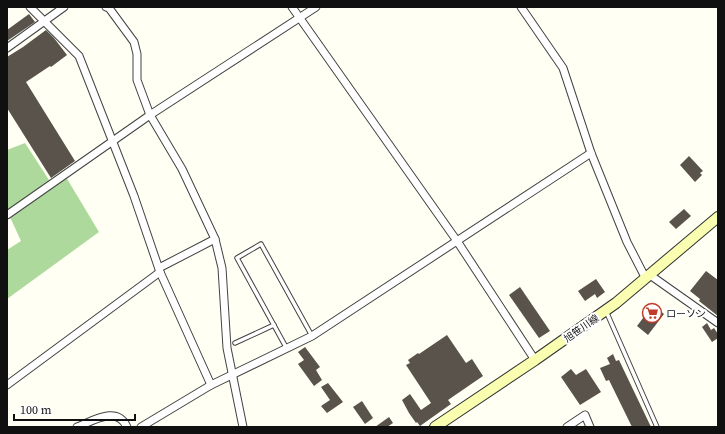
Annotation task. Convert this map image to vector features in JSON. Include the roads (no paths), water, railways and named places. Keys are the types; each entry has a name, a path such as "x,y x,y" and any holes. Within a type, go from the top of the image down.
{"main road":[{"name":"旭笹川線","path":"435,427 535,360 605,310 648,277 718,217"}],"street":[{"path":"30,7 79,56 134,196 160,270 211,385"},
{"path":"7,48 64,7"},
{"path":"106,7 109,8 134,42 137,54 137,80 150,115 182,169 215,238 222,268 227,348 231,376 243,427"},
{"path":"292,7 457,241 535,360"},
{"path":"7,215 112,140 316,7"},
{"path":"521,7 563,68 591,153 628,242 648,277 718,323"},
{"path":"140,427 211,385 312,336 591,153"},
{"path":"7,385 160,270 215,238"},
{"path":"77,427 109,415 118,417 127,427"},
{"path":"567,427 585,415 590,427"}],"lane":[{"path":"287,349 237,258 261,244 312,336"},
{"path":"605,310 657,427"},
{"path":"235,343 274,325"}],"place":[{"name":"ローソン","path":"652,313"}]}
